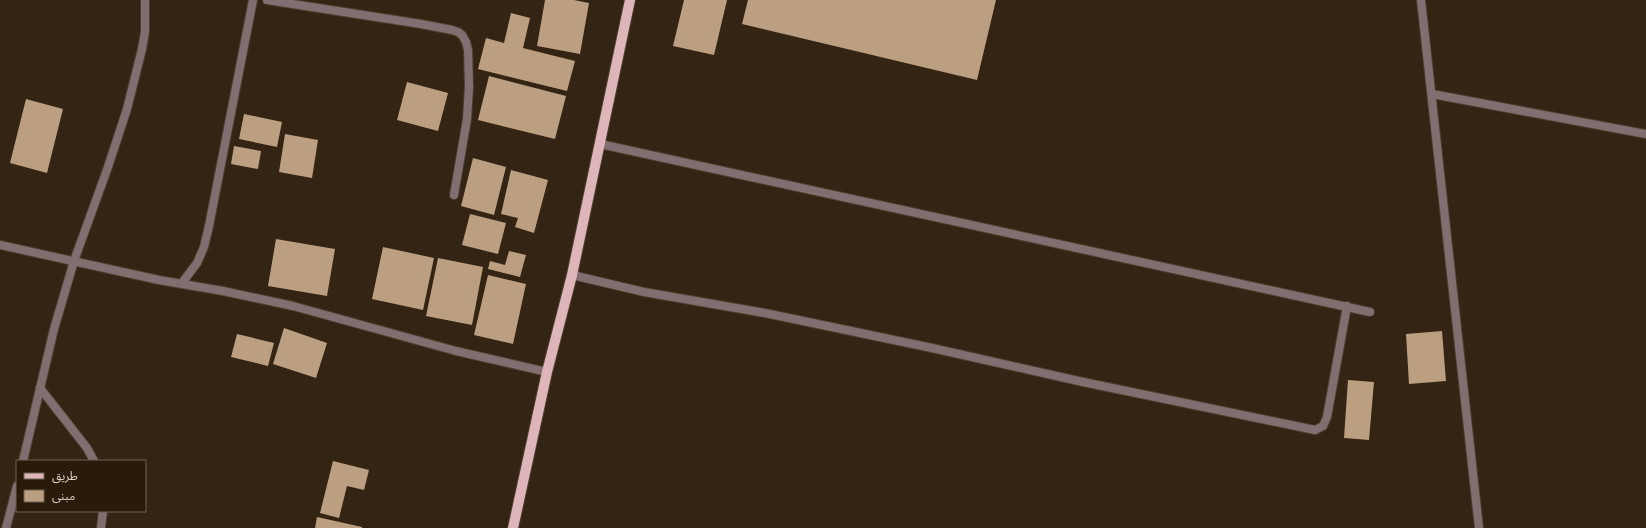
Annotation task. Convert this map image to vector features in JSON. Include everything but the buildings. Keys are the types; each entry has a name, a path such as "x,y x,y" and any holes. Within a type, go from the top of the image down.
{"main road":[{"path":"513,528 547,372 572,275 630,0"}],"street":[{"path":"23,460 54,329 74,261 127,109 143,43 146,0"},
{"path":"182,283 197,263 204,247 253,0"},
{"path":"268,0 421,24 452,30 462,35 468,50 469,87 464,141 454,195"},
{"path":"1421,0 1479,528"},
{"path":"1432,94 1646,134"},
{"path":"600,144 1370,312"},
{"path":"0,245 159,280 182,283 292,306 456,351 547,372"},
{"path":"572,275 644,292 765,313 924,346 1083,382 1315,430 1323,426 1327,417 1348,306"},
{"path":"40,388 87,448 93,460"},
{"path":"6,528 16,490"},
{"path":"101,528 104,512"}]}
